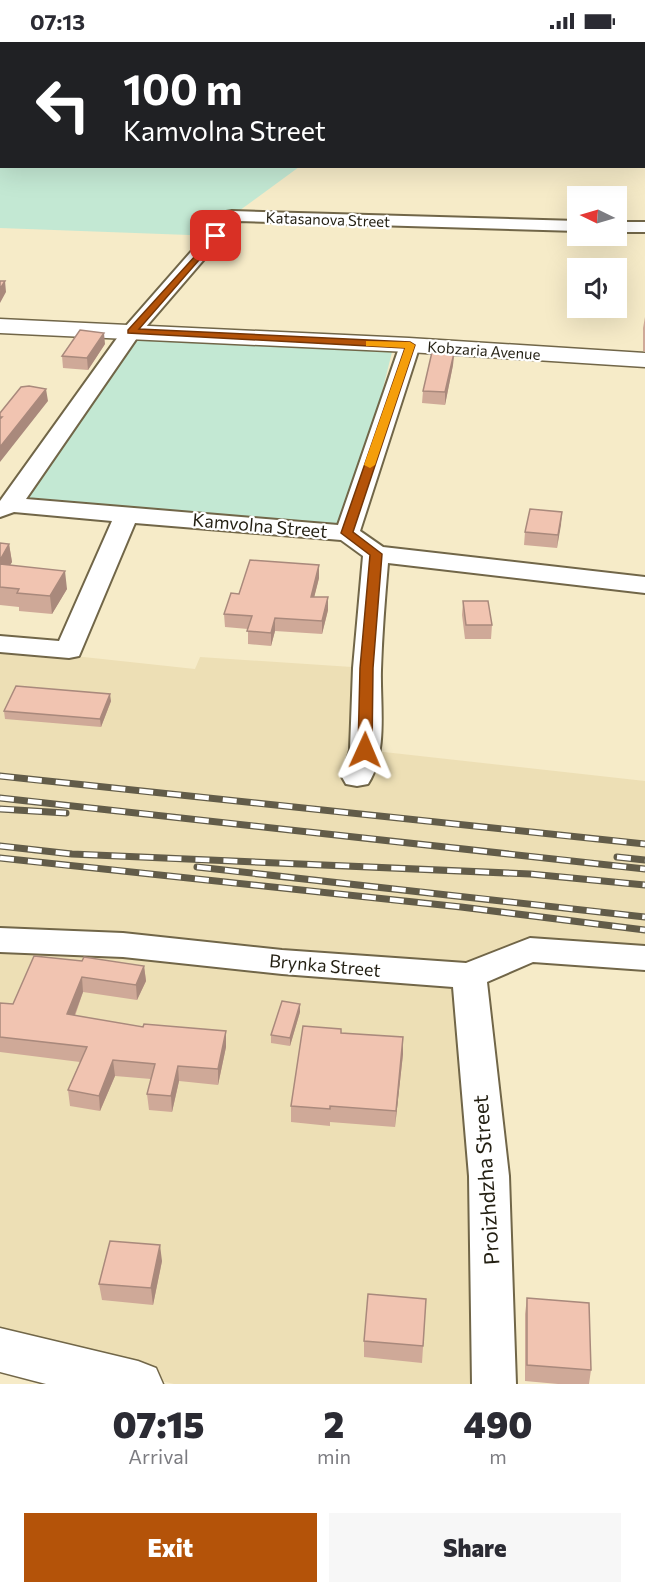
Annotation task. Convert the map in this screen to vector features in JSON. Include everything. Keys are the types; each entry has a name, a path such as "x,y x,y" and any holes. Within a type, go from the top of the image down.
{"main road":[{"name":"Kobzaria Avenue","path":"0,326 410,345 645,360"},
{"path":"0,1350 138,1384"}],"street":[{"name":"Katasanova Street","path":"132,332 232,216 567,226"},
{"path":"627,227 645,227"},
{"name":"Kamvolna Street","path":"5,507 132,332"},
{"path":"346,533 410,345"},
{"name":"Kamvolna Street","path":"5,507 128,514 346,533 376,554 645,585"},
{"path":"0,644 69,650 128,514"},
{"path":"357,777 365,750 367,668 376,554"},
{"name":"Brynka Street","path":"0,940 123,945 282,962 469,976 530,950 645,958"},
{"name":"Proizhdzha Street","path":"469,976 489,1176 494,1384"}],"shaded area":[{"path":"0,648 195,669 200,657 367,668 366,750 645,781 645,958 530,950 469,976 494,1384 174,1384 0,1343"}],"green space":[{"path":"0,168 298,168 232,216 216,236 0,228"},
{"path":"136,339 375,349 392,352 347,533 10,505"}],"building":[{"path":"80,330 104,333 87,358 62,356"},
{"path":"432,352 454,353 445,392 423,391"},
{"path":"21,387 46,389 0,447 0,419 2,417 0,413"},
{"path":"530,509 562,512 558,535 525,532"},
{"path":"0,543 9,544 0,560"},
{"path":"250,560 319,565 311,597 328,597 322,621 275,618 271,633 247,631 252,616 224,614 231,593 239,594"},
{"path":"0,564 65,571 50,596 17,593 19,589 0,587"},
{"path":"463,601 488,601 492,625 466,625"},
{"path":"16,686 110,694 100,719 4,711"},
{"path":"34,956 82,961 84,957 144,966 136,985 82,977 67,1014 143,1027 144,1024 226,1031 218,1069 178,1066 171,1096 147,1094 155,1064 113,1060 99,1096 68,1090 87,1047 0,1037 0,1003 13,1004"},
{"path":"282,1001 300,1004 290,1038 271,1035"},
{"path":"303,1026 341,1029 341,1033 403,1037 396,1111 330,1106 330,1109 291,1106"},
{"path":"110,1241 160,1245 151,1288 99,1284"},
{"path":"368,1294 426,1299 423,1346 364,1341"},
{"path":"527,1298 589,1303 591,1370 527,1365"}],"railway":[{"path":"0,776 645,844"},
{"path":"0,798 645,869"},
{"path":"0,809 66,813"},
{"path":"0,846 72,854 530,874 645,885"},
{"path":"617,857 645,860"},
{"path":"0,858 461,907 645,930"},
{"path":"197,867 645,917"}],"slow traffic":[{"path":"369,343 410,345 370,465"}],"route":[{"path":"216,236 132,332 410,345 346,533 376,554 367,668 365,750"}]}
